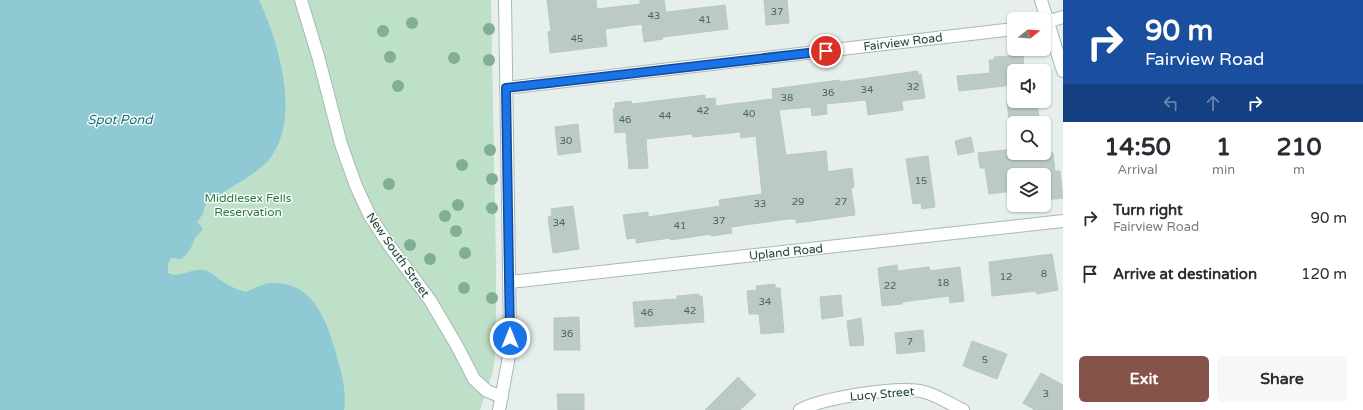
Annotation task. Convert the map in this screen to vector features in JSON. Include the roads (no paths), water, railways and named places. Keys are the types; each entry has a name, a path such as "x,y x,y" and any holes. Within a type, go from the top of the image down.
{"street":[{"name":"New South Street","path":"301,0 318,56 341,144 356,186 370,216 389,245 430,300 457,346 474,379 487,391 502,397"},
{"path":"499,410 510,346 505,0"},
{"path":"1041,0 1044,12"},
{"path":"1051,21 1063,17"},
{"name":"Fairview Road","path":"506,88 1007,30"},
{"path":"1051,36 1063,71"},
{"name":"Upland Road","path":"510,282 1063,221"},
{"name":"Lucy Street","path":"800,410 814,403 827,400 907,390 929,394 963,410"}],"water":[{"name":"Spot Pond","path":"0,0 259,0 274,38 284,82 286,105 284,126 278,145 267,162 260,168 220,194 205,206 203,214 197,222 203,229 195,238 192,246 185,256 181,259 171,258 168,264 168,273 176,275 194,270 204,270 230,286 246,292 262,285 272,283 286,284 298,289 308,296 316,305 322,316 332,340 343,381 345,396 344,410 0,410"}],"park label":[{"name":"Middlesex Fells Reservation","path":"248,205"}]}
